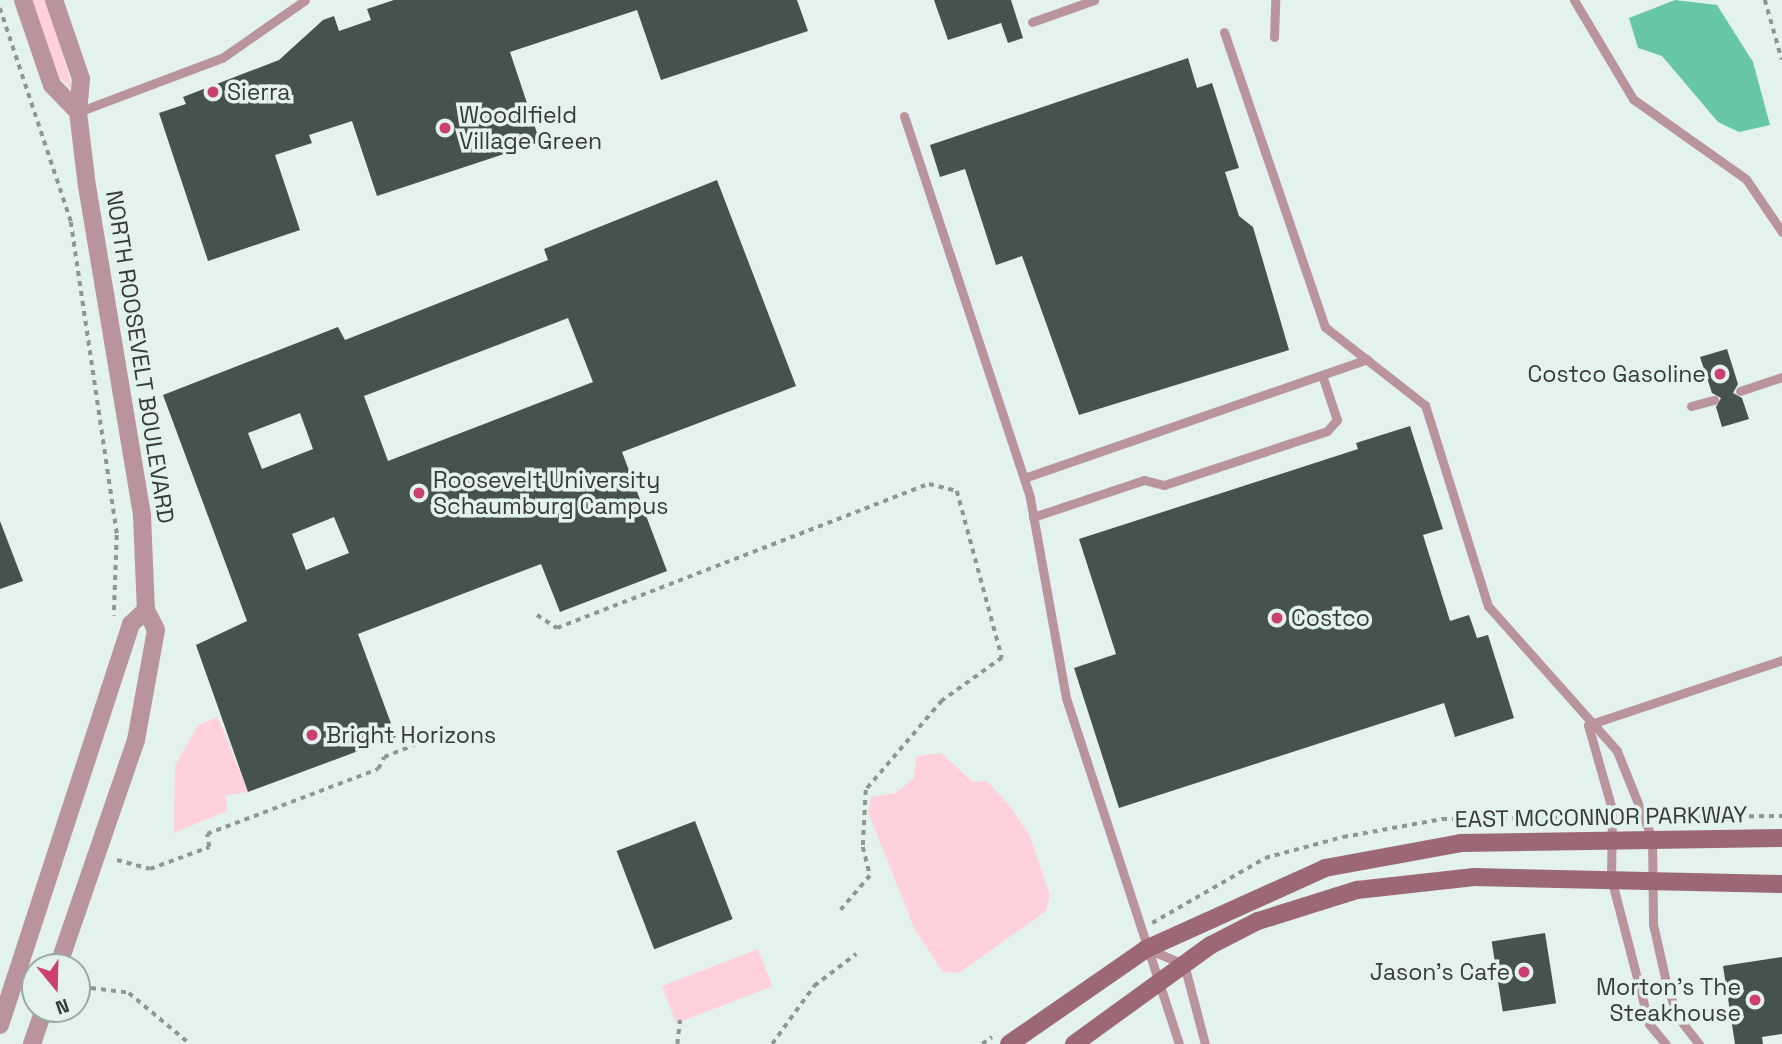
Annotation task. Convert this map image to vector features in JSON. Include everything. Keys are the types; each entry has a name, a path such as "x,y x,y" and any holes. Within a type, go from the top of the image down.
{"street":[{"path":"23,0 52,85 78,112"},
{"name":"NORTH ROOSEVELT BOULEVARD","path":"54,0 82,79 78,112 142,516 146,610 156,630 148,695 63,953"},
{"path":"0,1025 131,624 146,610"},
{"name":"EAST MCCONNOR PARKWAY","path":"1009,1044 1146,949 1267,889 1372,856 1461,843 1610,838 1782,838"},
{"path":"1074,1044 1184,964 1258,920 1357,890 1412,879 1611,878 1782,884"},
{"path":"32,1044 39,1023"}],"lane":[{"path":"78,112 222,58 305,0"},
{"path":"1032,22 1094,0"},
{"path":"1274,37 1275,0"},
{"path":"1574,0 1633,99 1746,179 1782,232"},
{"path":"1224,32 1325,327 1425,405 1488,606 1588,725 1617,751 1652,838 1652,880 1665,982 1677,1016 1699,1044"},
{"path":"904,117 1024,478 1066,698 1156,985 1179,1044"},
{"path":"1024,478 1367,359"},
{"path":"1033,517 1144,480 1164,485 1327,432 1337,420 1322,375"},
{"path":"1740,391 1782,377"},
{"path":"1691,406 1714,400"},
{"path":"1588,725 1782,660"},
{"path":"1588,725 1612,808 1611,878 1649,1024 1666,1044"},
{"path":"1146,949 1184,964 1205,1044"}],"path":[{"path":"1765,0 1782,60"},
{"path":"0,8 71,222 117,535 118,599 111,628"},
{"path":"537,615 557,628 929,484 957,491 1004,650 992,668 942,701 866,790 863,847 870,876 841,910"},
{"path":"117,860 150,869 209,847 206,834 378,769 384,757 439,736"},
{"path":"772,1044 814,986 856,954"},
{"path":"91,988 129,993 190,1044"},
{"path":"677,1044 680,1020"}],"shaded area":[{"path":"31,0 47,0 73,91 58,76"},
{"path":"1675,0 1717,5 1753,62 1770,125 1739,132 1718,122 1662,56 1638,48 1629,18"},
{"path":"218,717 248,792 226,795 227,811 174,833 175,766 198,725"},
{"path":"941,753 973,782 987,781 1010,806 1030,836 1050,895 1046,911 959,973 943,972 914,928 868,812 871,797 896,793 914,778 916,756"},
{"path":"758,949 772,986 676,1023 662,986"}],"building":[{"name":"Woodlfield Village Green","path":"394,0 797,0 808,31 661,80 637,10 510,52 540,142 377,196 352,121 309,135 312,143 275,155 300,230 208,261 159,113 186,104 183,97 279,60 323,20 334,16 339,31 371,20 367,9"},
{"path":"934,0 1011,0 1023,38 1008,43 1001,23 948,40"},
{"path":"1188,58 1197,88 1212,83 1239,168 1225,172 1239,216 1253,227 1289,350 1079,415 1022,256 996,265 965,169 940,177 930,145"},
{"name":"Roosevelt University Schaumburg Campus","path":"717,180 796,386 622,452 667,571 560,612 541,564 358,634 396,737 248,792 196,645 247,621 163,395 338,327 345,340 548,260 544,249","holes":["568,318 593,382 388,461 364,396","300,413 313,449 262,469 248,433","334,517 349,553 306,570 292,534"]},
{"name":"Costco Gasoline","path":"1727,349 1738,384 1733,393 1742,398 1749,419 1722,427 1716,407 1721,398 1712,393 1700,357"},
{"name":"Costco","path":"1410,426 1443,529 1423,535 1450,621 1469,615 1477,638 1488,635 1514,718 1455,737 1444,703 1119,808 1074,668 1116,654 1079,539 1358,449 1356,443"},
{"path":"0,521 23,581 0,589"},
{"path":"695,821 733,919 654,949 617,851"},
{"name":"Jason's Cafe","path":"1545,933 1556,1003 1503,1012 1492,941"},
{"name":"Morton's The Steakhouse","path":"1782,957 1782,1034 1762,1037 1763,1044 1735,1044 1723,966"}],"place":[{"name":"Sierra","path":"213,92"},
{"name":"Woodlfield Village Green","path":"445,128"},
{"name":"Costco Gasoline","path":"1720,374"},
{"name":"Roosevelt University Schaumburg Campus","path":"419,493"},
{"name":"Costco","path":"1277,618"},
{"name":"Bright Horizons","path":"312,735"},
{"name":"Jason's Cafe","path":"1524,972"},
{"name":"Morton's The Steakhouse","path":"1755,1000"}]}
